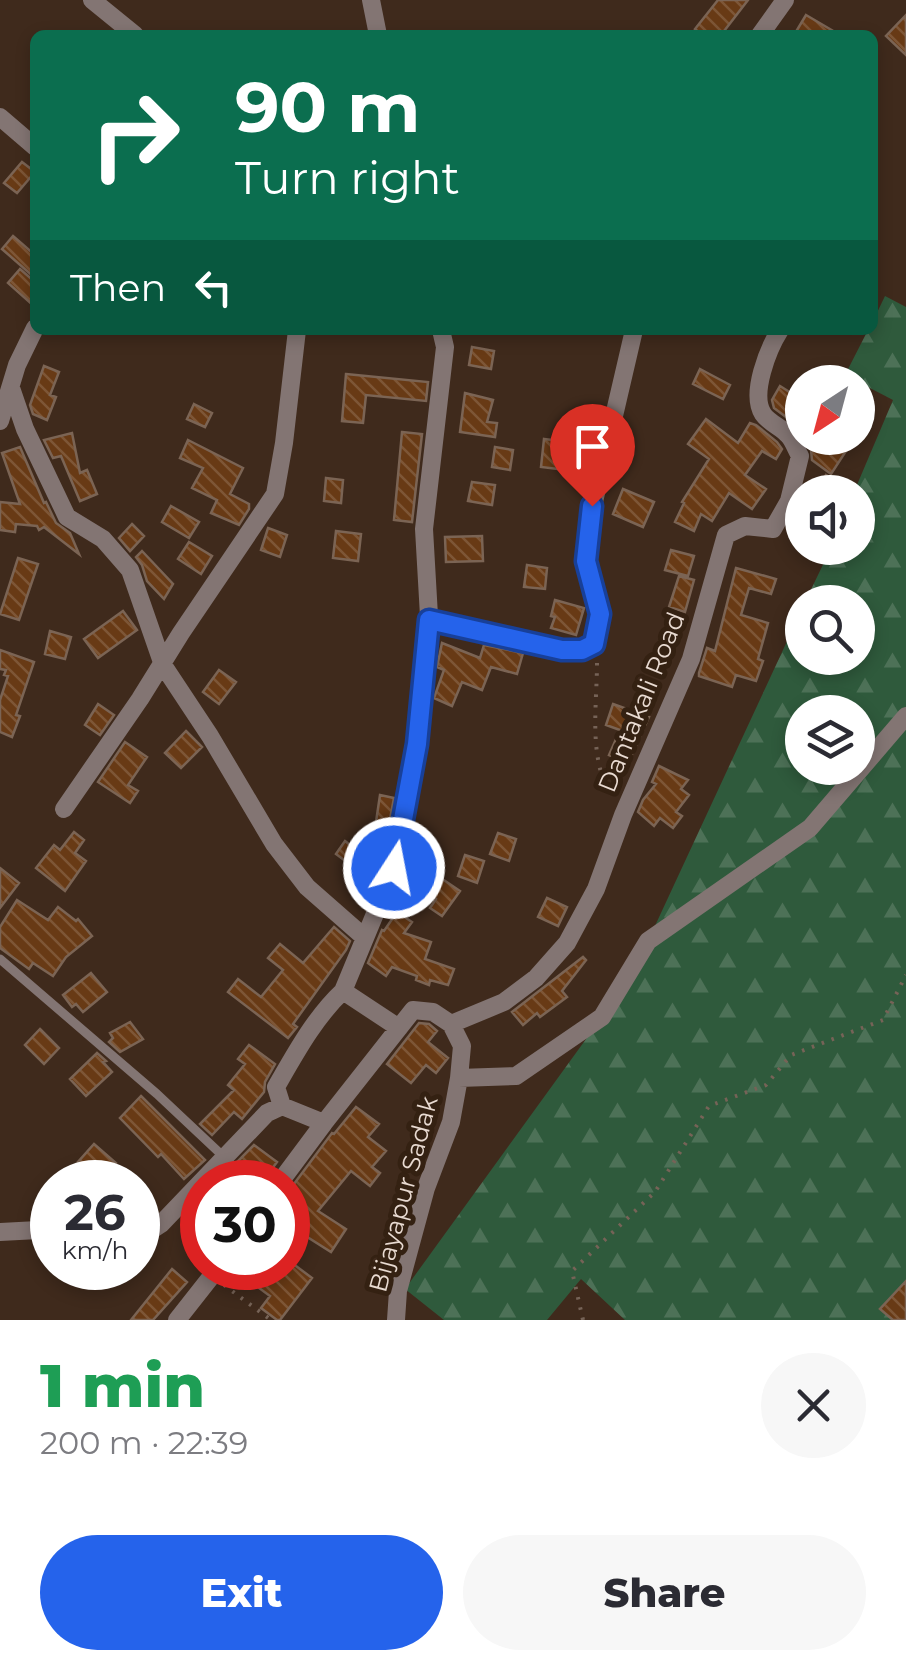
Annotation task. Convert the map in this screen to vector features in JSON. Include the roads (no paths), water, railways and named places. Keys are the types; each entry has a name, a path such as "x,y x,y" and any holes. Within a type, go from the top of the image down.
{"street":[{"path":"92,0 129,30"},
{"path":"372,0 377,30"},
{"path":"764,30 785,0"},
{"path":"0,117 30,143"},
{"path":"0,421 17,365 32,335"},
{"path":"64,808 275,494 296,335"},
{"path":"282,1106 276,1088 296,1052 343,990 394,868 417,744 429,620 424,529 442,381 442,335"},
{"path":"429,620 562,650 582,650 594,644 600,614 586,561 592,506 633,335"},
{"name":"Dantakali Road","path":"450,1024 504,1002 536,978 567,943 596,889 622,816 691,659 726,535 745,526 774,529 789,502 800,456 788,434 764,415 758,398 761,376 777,335"},
{"path":"10,388 67,517 103,539 130,570 163,665 274,844 307,887 364,937"},
{"path":"459,1078 516,1076 602,1017 648,941 810,828 906,716"},
{"path":"343,990 399,1028"},
{"path":"296,1160 412,1010 433,1012 450,1024"},
{"name":"Bijayapur Sadak","path":"396,1320 398,1291 426,1188 451,1122 462,1046 450,1024"},
{"path":"160,1225 268,1112 282,1106 324,1123"},
{"path":"0,1232 30,1230"},
{"path":"176,1320 200,1290"}],"lane":[{"path":"0,959 157,1094 224,1158"}]}
